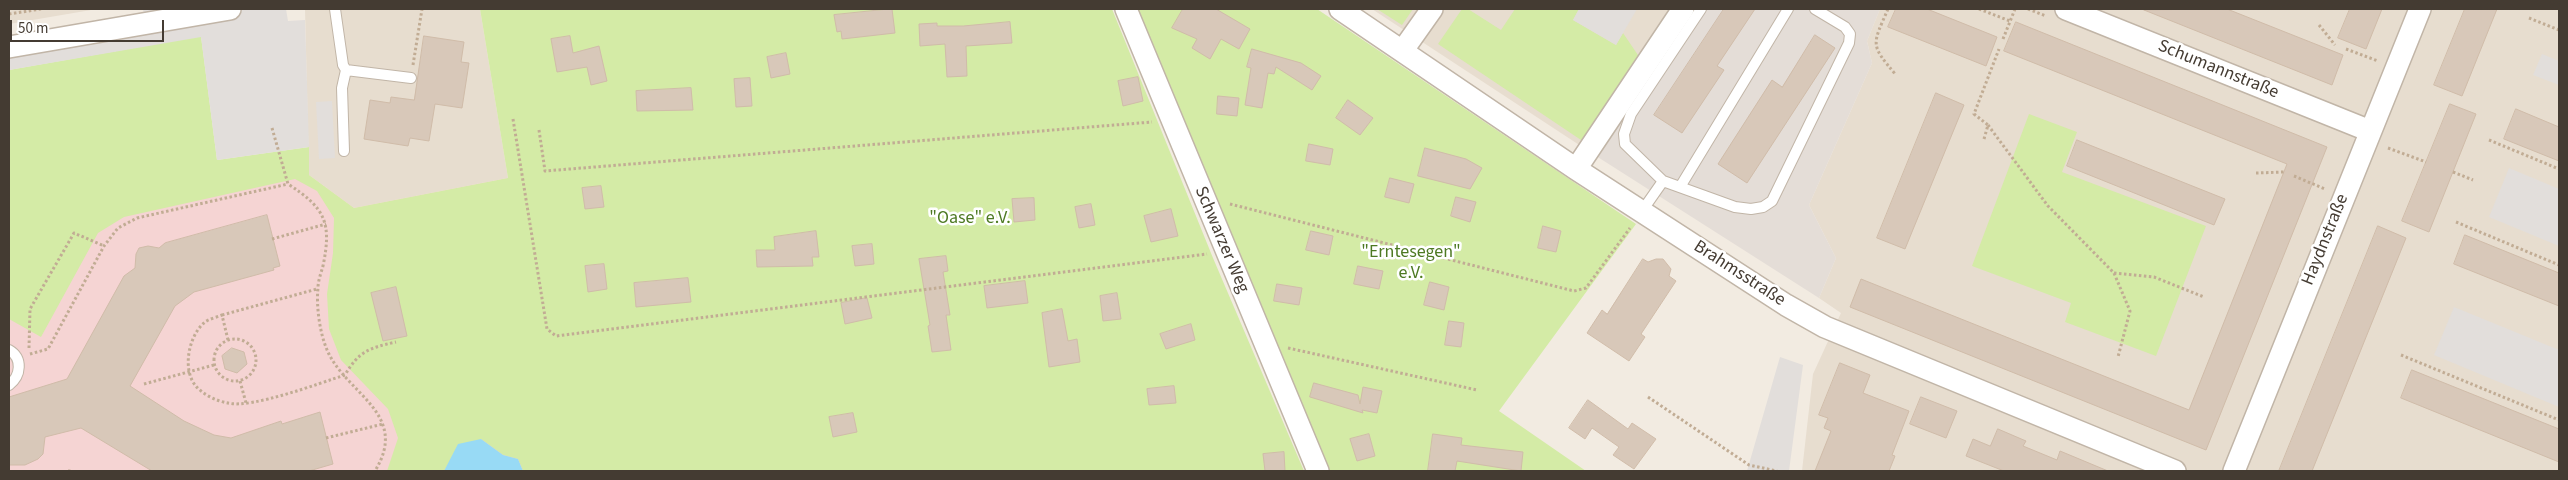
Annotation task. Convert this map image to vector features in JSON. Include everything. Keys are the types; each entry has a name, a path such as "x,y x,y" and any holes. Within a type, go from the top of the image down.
{"street":[{"path":"9,47 230,9"},
{"name":"Schwarzer Weg","path":"1126,9 1318,471"},
{"name":"Brahmsstraße","path":"1340,9 1576,169 1786,305 1825,327 2175,471"},
{"path":"1403,50 1432,9"},
{"path":"1576,169 1683,9"},
{"name":"Haydnstraße","path":"2234,471 2420,9"},
{"name":"Schumannstraße","path":"2060,14 2370,131"}],"lane":[{"path":"335,9 343,65 346,70 342,88 344,150"},
{"path":"1701,9 1630,114 1624,134 1625,144 1629,150 1663,181 1735,207 1751,209 1763,207 1772,201 1849,43 1850,34 1845,27 1815,9"},
{"path":"1680,187 1788,9"},
{"path":"346,70 411,78"},
{"path":"1642,211 1663,181"},
{"path":"9,350 18,361 19,371 15,381 9,385"}],"path":[{"path":"9,14 41,9"},
{"path":"411,78 422,9"},
{"path":"1888,9 1874,40 1877,52 1896,76"},
{"path":"1979,9 2010,21"},
{"path":"2003,39 2015,9"},
{"path":"2028,9 2060,14"},
{"path":"2530,18 2559,30"},
{"path":"2319,25 2335,45"},
{"path":"1999,49 1974,114 1988,125 2048,206 2114,273 2130,311 2118,357"},
{"path":"2346,49 2382,62"},
{"path":"513,119 547,330 556,336 1211,253"},
{"path":"539,130 545,171 1157,122"},
{"path":"1984,139 1988,125"},
{"path":"272,128 288,184 311,199 326,224 328,237 317,289 320,321 328,352 374,407 383,424 386,445 375,471"},
{"path":"2489,140 2559,168"},
{"path":"2388,148 2426,162"},
{"path":"2256,173 2284,172"},
{"path":"2453,172 2473,180"},
{"path":"2294,176 2330,191"},
{"path":"104,246 74,232 30,309 29,354 48,349 104,246 118,228 137,218 288,184"},
{"path":"1229,204 1574,291 1586,288 1642,211"},
{"path":"2456,222 2559,265"},
{"path":"272,239 326,224"},
{"path":"2114,273 2154,277 2204,297"},
{"path":"317,289 222,314 205,322 193,337 188,354 194,384 208,396 229,404 246,404 346,375 355,358 375,347 396,342"},
{"path":"222,314 228,340"},
{"path":"237,339 246,342 253,349 256,358 254,368 249,376 240,381 224,378 217,373 214,365 216,350 228,340 237,339"},
{"path":"1290,348 1477,390"},
{"path":"2401,355 2559,420"},
{"path":"144,384 214,365"},
{"path":"240,381 246,404"},
{"path":"1648,397 1749,465 1777,471"},
{"path":"326,438 383,424"}],"shaded area":[{"path":"9,9 97,9 9,24"},
{"path":"143,9 286,9 288,21 305,20 309,147 217,160 201,37 9,70 9,47 145,23"},
{"path":"305,9 480,9 508,178 354,208 309,175"},
{"path":"1372,9 1690,9 1593,154"},
{"path":"1579,9 1637,9 1616,45 1573,20"},
{"path":"1690,9 1880,9 1867,41 1872,63 1809,205 1836,258 1819,298 1593,154"},
{"path":"1880,9 2559,9 2559,471 1802,471 1813,374 1841,313 1819,298 1836,258 1809,205 1872,63 1867,41"},
{"path":"2542,54 2559,61 2559,85 2533,75"},
{"path":"332,101 335,158 319,159 316,102"},
{"path":"291,162 354,208 508,178 560,471 9,471 9,200"},
{"path":"2509,168 2559,189 2559,246 2489,217"},
{"path":"2454,307 2559,350 2559,407 2434,355"},
{"path":"1780,357 1803,365 1789,471 1747,471"}],"green space":[{"name":"\"Oase\" e.V.","path":"480,9 1112,9 1213,258 1304,471 523,471 518,459 503,455 481,439 449,463 444,471 387,471 398,438 388,409 341,360 329,329 327,294 333,253 334,218 317,191 295,179 124,217 98,233 41,337 9,319 9,70 201,36 217,160 309,147 309,175 354,208 508,178"},
{"name":"\"Erntesegen\" e.V.","path":"1130,9 1317,9 1636,224 1499,411 1586,471 1327,471"},
{"path":"1377,9 1413,9 1402,25"},
{"path":"1462,9 1468,9 1501,30 1515,9 1579,9 1573,20 1616,45 1623,33 1640,58 1584,142 1438,44"},
{"path":"2029,114 2077,132 2062,172 2206,226 2156,356 2065,322 2071,303 1972,266"}],"water":[{"path":"481,439 503,455 518,459 523,471 444,471 458,444"}],"building":[{"path":"892,9 895,33 842,39 841,31 837,32 834,15"},
{"path":"1183,9 1216,9 1250,29 1239,49 1221,39 1210,59 1192,48 1197,39 1172,28"},
{"path":"1724,9 1755,9 1717,66 1724,70 1682,133 1654,115"},
{"path":"1896,9 1927,9 1997,37 1986,66 1888,27"},
{"path":"2227,9 2343,55 2332,85 2144,10"},
{"path":"2350,9 2382,9 2366,49 2338,38"},
{"path":"2465,9 2497,9 2462,96 2434,85"},
{"path":"1010,22 1012,43 966,46 967,76 947,77 945,44 920,46 919,24 937,23 937,26 963,26"},
{"path":"2016,22 2327,147 2206,450 1850,307 1861,279 2189,410 2287,164 2004,51"},
{"path":"1815,35 1835,48 1747,183 1718,164 1772,80 1782,87"},
{"path":"424,36 464,42 461,62 469,63 462,108 435,104 429,141 410,138 408,146 364,139 370,100 390,103 391,97 414,100"},
{"path":"570,36 573,53 599,46 607,81 591,85 587,67 557,72 551,39"},
{"path":"1252,49 1301,63 1321,76 1312,90 1276,67 1274,74 1268,73 1262,108 1245,105 1251,68 1247,67"},
{"path":"786,53 790,74 771,78 767,57"},
{"path":"1138,77 1143,101 1123,106 1118,81"},
{"path":"750,78 752,106 736,107 734,79"},
{"path":"691,88 693,110 637,111 636,91"},
{"path":"1936,93 1964,105 1905,249 1877,238"},
{"path":"1218,96 1239,98 1237,116 1217,114"},
{"path":"1348,100 1373,118 1360,135 1336,118"},
{"path":"2450,104 2476,114 2429,232 2402,221"},
{"path":"2516,109 2559,127 2559,161 2504,139"},
{"path":"2077,140 2225,199 2214,225 2067,166"},
{"path":"1309,144 1333,149 1330,165 1306,161"},
{"path":"1425,148 1466,159 1482,168 1470,189 1418,176"},
{"path":"1390,178 1414,184 1409,203 1385,197"},
{"path":"601,186 604,207 585,209 582,188"},
{"path":"1456,197 1476,202 1470,222 1451,216"},
{"path":"1034,198 1035,220 1014,222 1012,199"},
{"path":"1091,204 1095,225 1079,228 1075,207"},
{"path":"1171,209 1178,236 1151,242 1144,216"},
{"path":"267,215 280,266 273,268 274,270 194,292 175,306 130,386 184,421 214,435 231,438 281,421 282,424 320,412 333,464 309,471 152,471 81,428 45,437 43,454 38,459 25,465 9,465 9,397 67,379 124,276 135,268 136,254 139,248 148,246 159,248 165,243"},
{"path":"1543,226 1561,231 1556,252 1538,248"},
{"path":"2378,226 2406,238 2312,471 2279,471"},
{"path":"816,231 819,257 812,257 813,266 757,267 756,250 775,250 774,237"},
{"path":"1311,231 1333,236 1329,255 1306,250"},
{"path":"2465,235 2559,273 2559,306 2454,264"},
{"path":"872,244 874,264 855,266 852,246"},
{"path":"946,256 948,271 943,272 950,315 946,315 951,350 932,352 928,326 930,325 919,259"},
{"path":"1643,259 1648,262 1663,259 1671,269 1669,276 1676,281 1641,334 1645,337 1629,361 1587,333 1602,310 1607,314"},
{"path":"604,264 607,289 588,292 585,266"},
{"path":"1358,266 1383,271 1379,289 1354,284"},
{"path":"688,278 691,302 636,307 634,283"},
{"path":"1025,281 1028,303 987,308 984,286"},
{"path":"1430,282 1449,287 1444,310 1424,305"},
{"path":"1277,284 1302,288 1299,305 1274,301"},
{"path":"396,287 407,336 383,341 371,293"},
{"path":"1117,293 1121,319 1103,321 1100,296"},
{"path":"867,298 872,318 845,324 841,303"},
{"path":"1062,309 1068,341 1077,339 1080,362 1049,367 1042,313"},
{"path":"1449,321 1464,323 1461,347 1445,345"},
{"path":"1191,324 1195,340 1166,349 1160,334"},
{"path":"232,348 244,352 247,364 237,373 225,369 222,356"},
{"path":"1840,363 1870,375 1863,393 1909,411 1892,455 1895,456 1889,471 1815,471 1831,431 1824,428 1828,418 1819,415"},
{"path":"2412,370 2559,429 2559,462 2401,398"},
{"path":"1314,383 1358,395 1360,404 1363,387 1382,391 1377,413 1362,410 1363,413 1310,397"},
{"path":"1174,386 1176,403 1149,405 1147,389"},
{"path":"1921,397 1957,411 1946,438 1910,424"},
{"path":"1588,400 1628,429 1632,423 1656,439 1634,469 1613,455 1619,447 1592,428 1585,439 1569,428"},
{"path":"853,413 857,432 833,437 829,417"},
{"path":"1998,429 2026,441 2023,446 2057,460 2060,451 2108,471 2004,471 1966,456 1973,439 1990,446"},
{"path":"1369,434 1375,456 1357,461 1350,439"},
{"path":"1433,434 1462,438 1461,445 1523,452 1521,471 1457,461 1455,471 1428,471"},
{"path":"1284,452 1285,471 1265,471 1263,454"}]}
